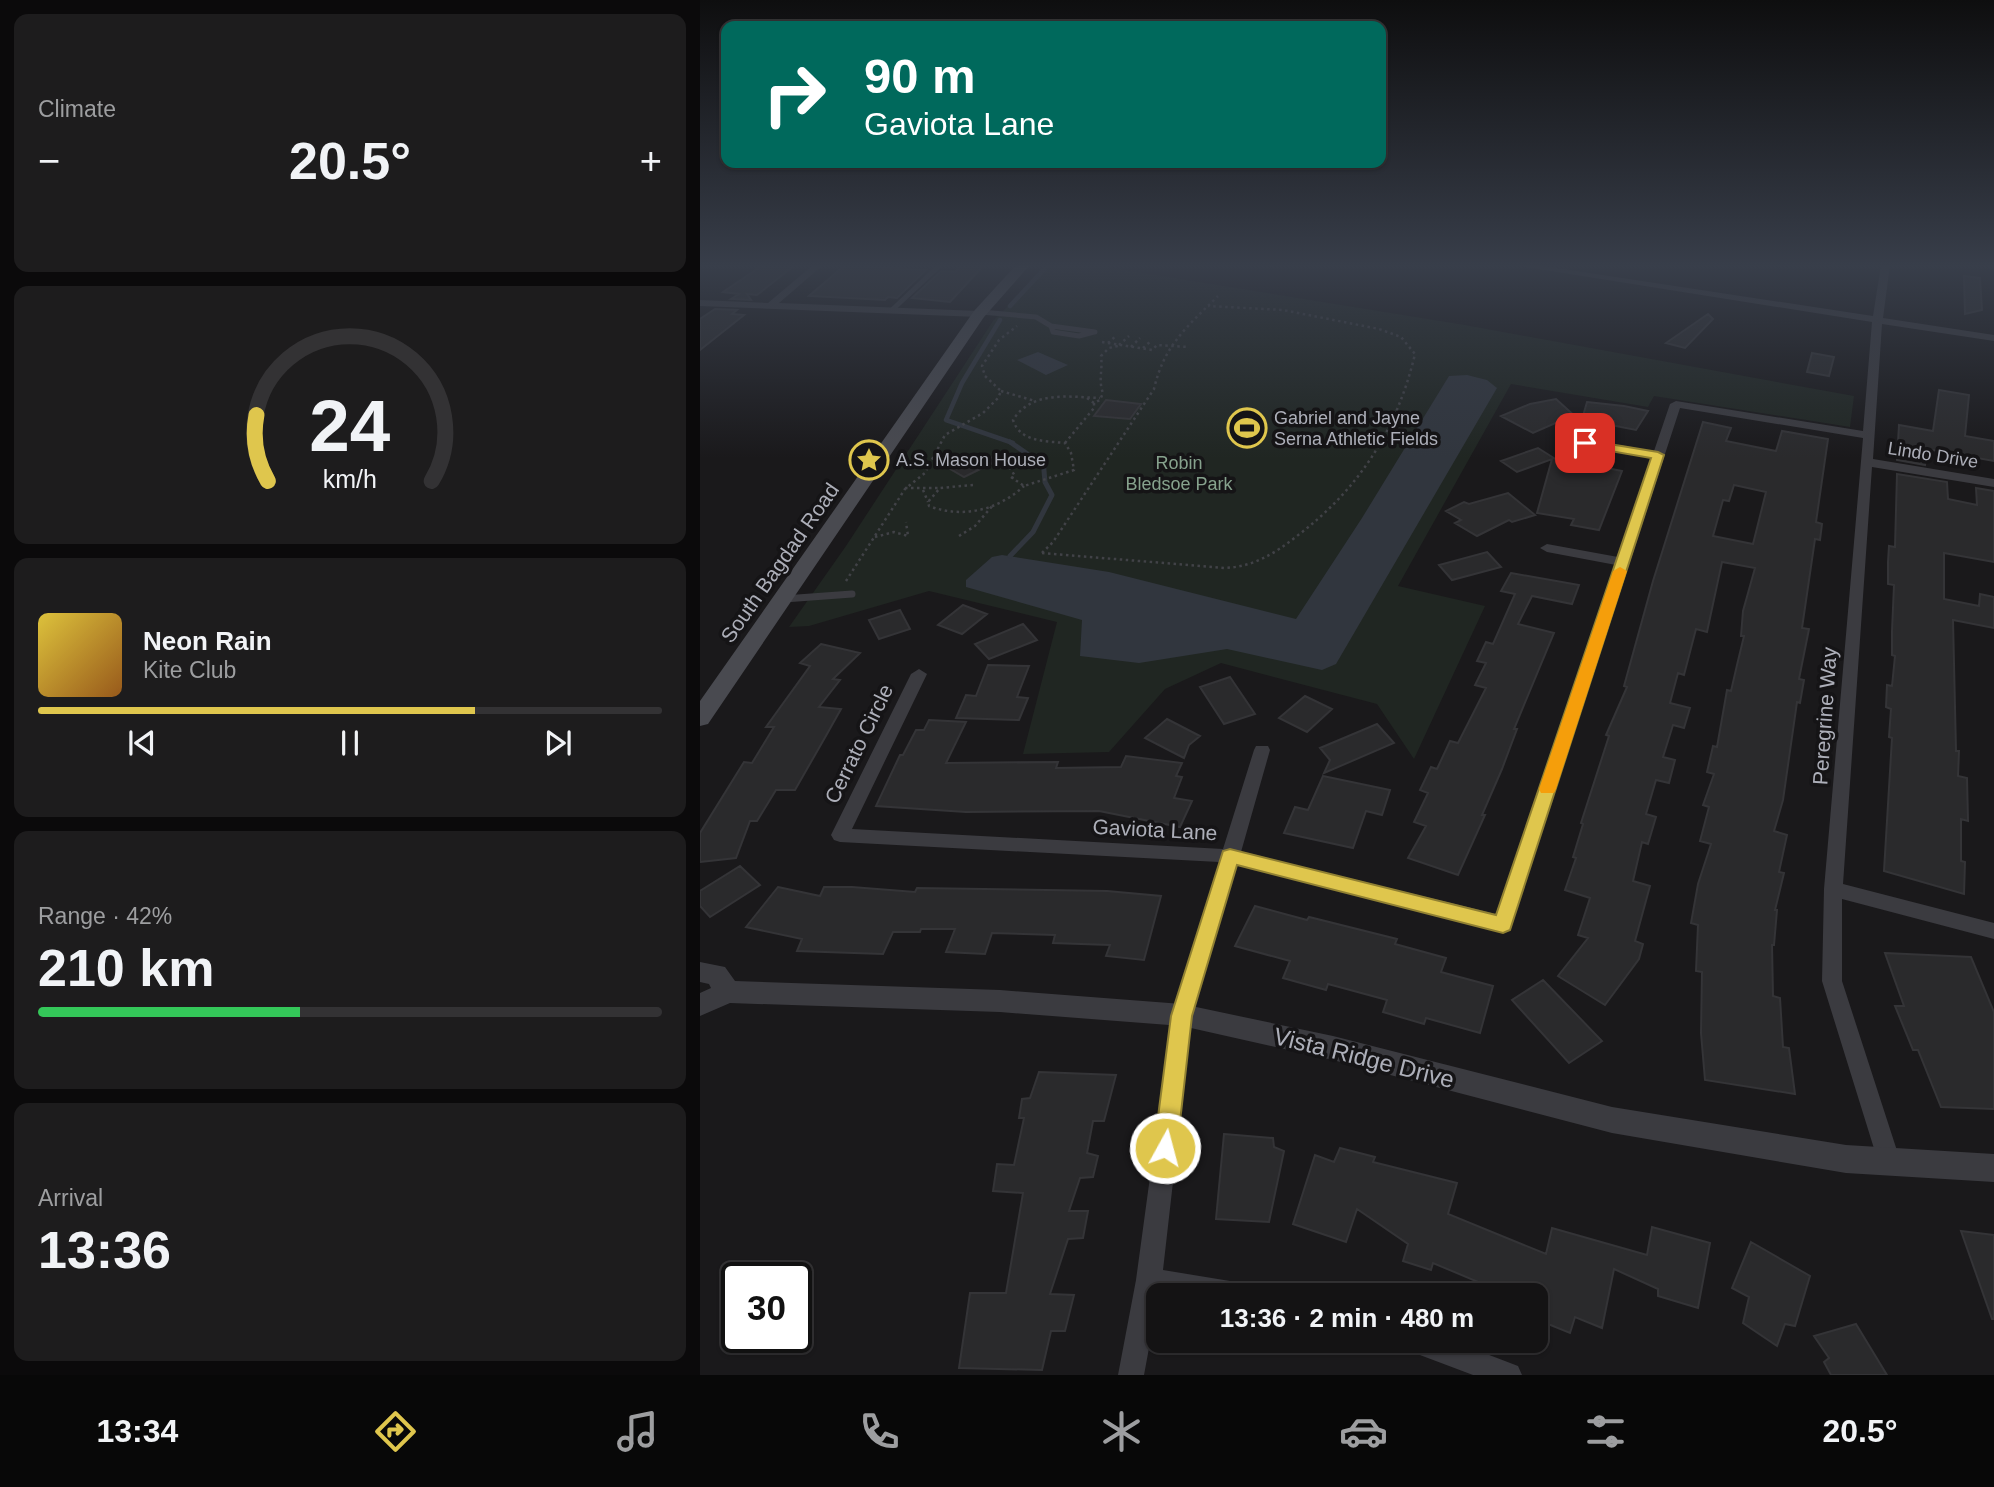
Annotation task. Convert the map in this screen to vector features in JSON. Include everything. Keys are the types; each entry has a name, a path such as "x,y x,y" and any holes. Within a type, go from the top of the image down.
{"main road":[{"name":"South Bagdad Road","path":"700,718 969,329"}],"street":[{"name":"Peregrine Way","path":"1875,329 1833,889 1832,981 1889,1163"},
{"path":"1936,329 1994,338"},
{"path":"1547,548 1623,562 1675,404 1868,435"},
{"path":"1585,443 1658,455"},
{"name":"Lindo Drive","path":"1866,462 1994,483"},
{"name":"Gaviota Lane","path":"840,835 1230,856 1503,925 1623,562"},
{"name":"Cerrato Circle","path":"840,835 919,674"},
{"path":"1131,1375 1149,1280 1182,1016 1262,750"},
{"path":"1833,889 1994,932"},
{"path":"700,972 716,974 728,992"},
{"name":"Vista Ridge Drive","path":"700,1006 728,992 1000,1002 1182,1016 1333,1048 1612,1120 1846,1159 1994,1168"},
{"path":"1149,1280 1166,1283"},
{"path":"1449,1353 1509,1375"}],"lane":[{"path":"1052,329 1053,332 1075,336 1095,332 1077,329"},
{"path":"784,599 852,594"}],"path":[{"path":"1013,329 999,340 983,362 983,374 1001,391 1035,401"},
{"path":"1187,329 1171,346 1161,364 1154,389 1124,439 1053,542 1042,553 1240,568 1260,563 1304,533 1342,501 1375,458 1399,406 1412,372 1415,354 1401,337 1376,329"},
{"path":"1106,343 1117,335"},
{"path":"1065,443 1103,393 1099,382 1103,369 1101,358 1109,348 1120,345 1129,337"},
{"path":"1131,347 1140,338"},
{"path":"1143,348 1152,340"},
{"path":"1097,342 1152,350 1157,345 1189,347"},
{"path":"1106,343 1109,348"},
{"path":"1152,363 1161,364"},
{"path":"841,588 905,488 925,473 945,435 991,407 1001,391"},
{"path":"1065,443 1031,439 1012,423 1016,413 1035,401 1071,395 1100,398"},
{"path":"1087,398 1094,403"},
{"path":"923,489 933,509 964,514 1010,498 1024,486 1074,470 1071,453 1065,443"},
{"path":"932,458 959,461"},
{"path":"981,461 1008,465 1010,472 1015,475 1011,477 1024,486"},
{"path":"905,488 973,485"},
{"path":"929,502 940,488"},
{"path":"959,536 975,526 994,504"},
{"path":"948,513 952,508"},
{"path":"873,538 894,532 908,536 906,522"}],"green space":[{"name":"Robin Bledsoe Park","path":"988,329 1488,329 1854,396 1850,427 1654,396 1648,407 1511,384 1398,586 1485,606 1414,759 1377,704 1221,663 1165,689 1109,752 1023,754 1057,622 929,591 809,626 789,627 846,546"}],"shaded area":[{"path":"1038,352 1068,365 1046,375 1017,360"},
{"path":"1467,375 1487,380 1497,388 1336,664 1322,670 1227,649 1139,663 1080,656 1082,620 966,587 966,580 992,557 1002,555 1109,572 1296,619 1449,376"}],"building":[{"path":"700,329 726,329 700,350"},
{"path":"1686,329 1703,329 1685,348 1666,343"},
{"path":"1812,353 1834,357 1829,376 1807,372"},
{"path":"1939,390 1969,395 1965,436 1994,441 1994,461 1927,449 1925,465 1897,460 1899,425 1933,431"},
{"path":"1556,399 1577,418 1560,421 1533,433 1501,416 1530,404"},
{"path":"1106,400 1141,404 1130,419 1094,416"},
{"path":"1587,402 1648,411 1636,430 1611,425 1614,421 1583,416"},
{"path":"1703,422 1731,428 1726,441 1776,451 1782,431 1828,439 1816,522 1822,524 1820,540 1815,539 1802,628 1809,629 1799,679 1804,680 1800,703 1797,702 1783,800 1774,831 1787,835 1779,872 1784,873 1775,910 1772,945 1773,996 1780,998 1783,1047 1789,1048 1795,1094 1705,1080 1701,1033 1702,972 1696,971 1698,925 1691,923 1698,884 1711,844 1700,841 1709,807 1703,805 1714,774 1707,772 1713,746 1717,747 1727,690 1731,691 1744,636 1741,636 1743,611 1755,568 1722,562 1707,632 1696,629 1684,675 1678,673 1670,703 1690,708 1684,728 1673,725 1663,757 1675,760 1669,783 1656,780 1646,814 1656,817 1648,844 1642,842 1633,881 1650,886 1635,941 1643,944 1639,959 1605,1005 1558,976 1588,938 1578,935 1590,898 1565,890 1576,858 1573,857 1583,824 1581,823 1609,736 1606,735 1627,687 1624,686 1653,581","holes":["1734,485 1766,492 1753,544 1713,536 1723,500 1729,501"]},
{"path":"1538,448 1565,465 1593,472 1596,466 1622,471 1599,530 1571,525 1574,519 1537,513 1552,459 1517,472 1501,461"},
{"path":"1005,457 964,477 947,467 965,459"},
{"path":"1897,474 1947,482 1948,499 1977,505 1976,488 1994,491 1994,562 1944,553 1944,599 1979,606 1980,594 1994,597 1994,628 1953,620 1958,776 1967,778 1968,821 1961,819 1961,861 1965,862 1964,894 1884,871 1892,738 1889,737 1891,709 1886,707 1887,685 1892,686 1895,656 1892,655 1894,585 1888,584 1888,562 1889,546 1895,547"},
{"path":"1508,493 1535,515 1512,522 1509,520 1477,536 1455,523 1461,520 1446,511 1464,502 1469,504"},
{"path":"1487,552 1501,567 1452,580 1439,565"},
{"path":"1511,573 1579,585 1572,604 1532,596 1518,624 1554,633 1514,729 1517,729 1482,815 1485,815 1458,875 1408,858 1426,826 1414,822 1428,793 1420,790 1431,767 1437,769 1450,741 1458,743 1486,688 1475,685 1486,663 1477,661 1486,642 1493,644 1515,594 1501,591"},
{"path":"963,605 987,614 962,634 938,625"},
{"path":"900,610 910,629 879,639 869,620"},
{"path":"1023,624 1037,640 989,659 975,644"},
{"path":"821,644 860,653 833,679 840,680 819,707 841,709 795,790 776,790 757,821 750,821 736,858 700,862 700,833 744,762 752,763 774,727 766,727 810,666 800,663"},
{"path":"988,665 1029,666 1017,697 1028,698 1019,720 956,718 966,695 976,696"},
{"path":"1230,677 1255,714 1224,724 1200,687"},
{"path":"1305,696 1332,709 1307,732 1279,718"},
{"path":"1167,719 1200,736 1189,745 1184,758 1145,738"},
{"path":"929,720 966,722 946,763 1058,762 1056,768 1121,767 1126,756 1182,763 1176,776 1182,777 1174,798 1192,801 1180,827 1099,811 966,812 876,806 900,755 903,755 916,730 924,730"},
{"path":"1377,724 1394,743 1324,773 1330,760 1320,748"},
{"path":"1323,776 1390,790 1382,815 1366,811 1353,848 1284,833 1295,807 1308,810"},
{"path":"740,866 760,885 710,917 700,906 700,891"},
{"path":"778,887 820,896 824,887 852,887 915,892 917,888 1107,891 1161,896 1144,960 1106,956 1110,945 1053,943 1055,935 992,933 985,954 946,952 955,929 893,932 883,954 797,951 802,939 746,927"},
{"path":"1255,906 1397,939 1395,944 1446,958 1441,972 1493,986 1480,1033 1426,1018 1424,1024 1383,1012 1387,1000 1328,984 1326,990 1283,978 1290,961 1235,946"},
{"path":"1885,953 1971,957 1994,1012 1994,1109 1941,1107 1918,1050 1913,1050 1895,1006 1904,1006"},
{"path":"1543,980 1602,1041 1569,1063 1512,1000"},
{"path":"1039,1072 1116,1075 1104,1121 1093,1121 1087,1153 1098,1156 1093,1177 1080,1178 1069,1211 1088,1211 1083,1238 1068,1239 1050,1294 1074,1295 1065,1331 1051,1331 1042,1370 959,1368 970,1293 1006,1293 1023,1193 993,1191 997,1164 1014,1165 1024,1118 1019,1118 1022,1099 1030,1098"},
{"path":"1224,1134 1273,1138 1274,1147 1284,1151 1269,1222 1216,1219"},
{"path":"1340,1148 1375,1157 1373,1162 1457,1183 1448,1214 1546,1254 1552,1228 1647,1255 1652,1227 1710,1243 1698,1308 1658,1296 1658,1289 1614,1269 1602,1328 1575,1317 1570,1333 1548,1324 1548,1283 1480,1283 1433,1263 1431,1270 1403,1261 1408,1244 1357,1209 1346,1242 1293,1224 1315,1155 1334,1162"},
{"path":"1961,1231 1994,1235 1994,1319 1992,1319"},
{"path":"1751,1242 1810,1276 1795,1326 1785,1324 1777,1346 1743,1323 1749,1297 1732,1288"},
{"path":"1856,1324 1887,1375 1831,1375 1824,1362 1829,1358 1814,1336"}],"waterway":[{"path":"994,329 962,383 946,420 1013,443"},
{"path":"1010,442 1029,455 1043,459 1045,482 1052,495 1033,532 1010,556"}],"slow traffic":[{"path":"1547,789 1620,571"}],"place":[{"name":"Gabriel and Jayne Serna Athletic Fields","path":"1247,428"},
{"name":"A.S. Mason House","path":"869,460"}],"route":[{"path":"1165,1148 1182,1016 1230,856 1503,925 1658,455 1585,443"}]}
